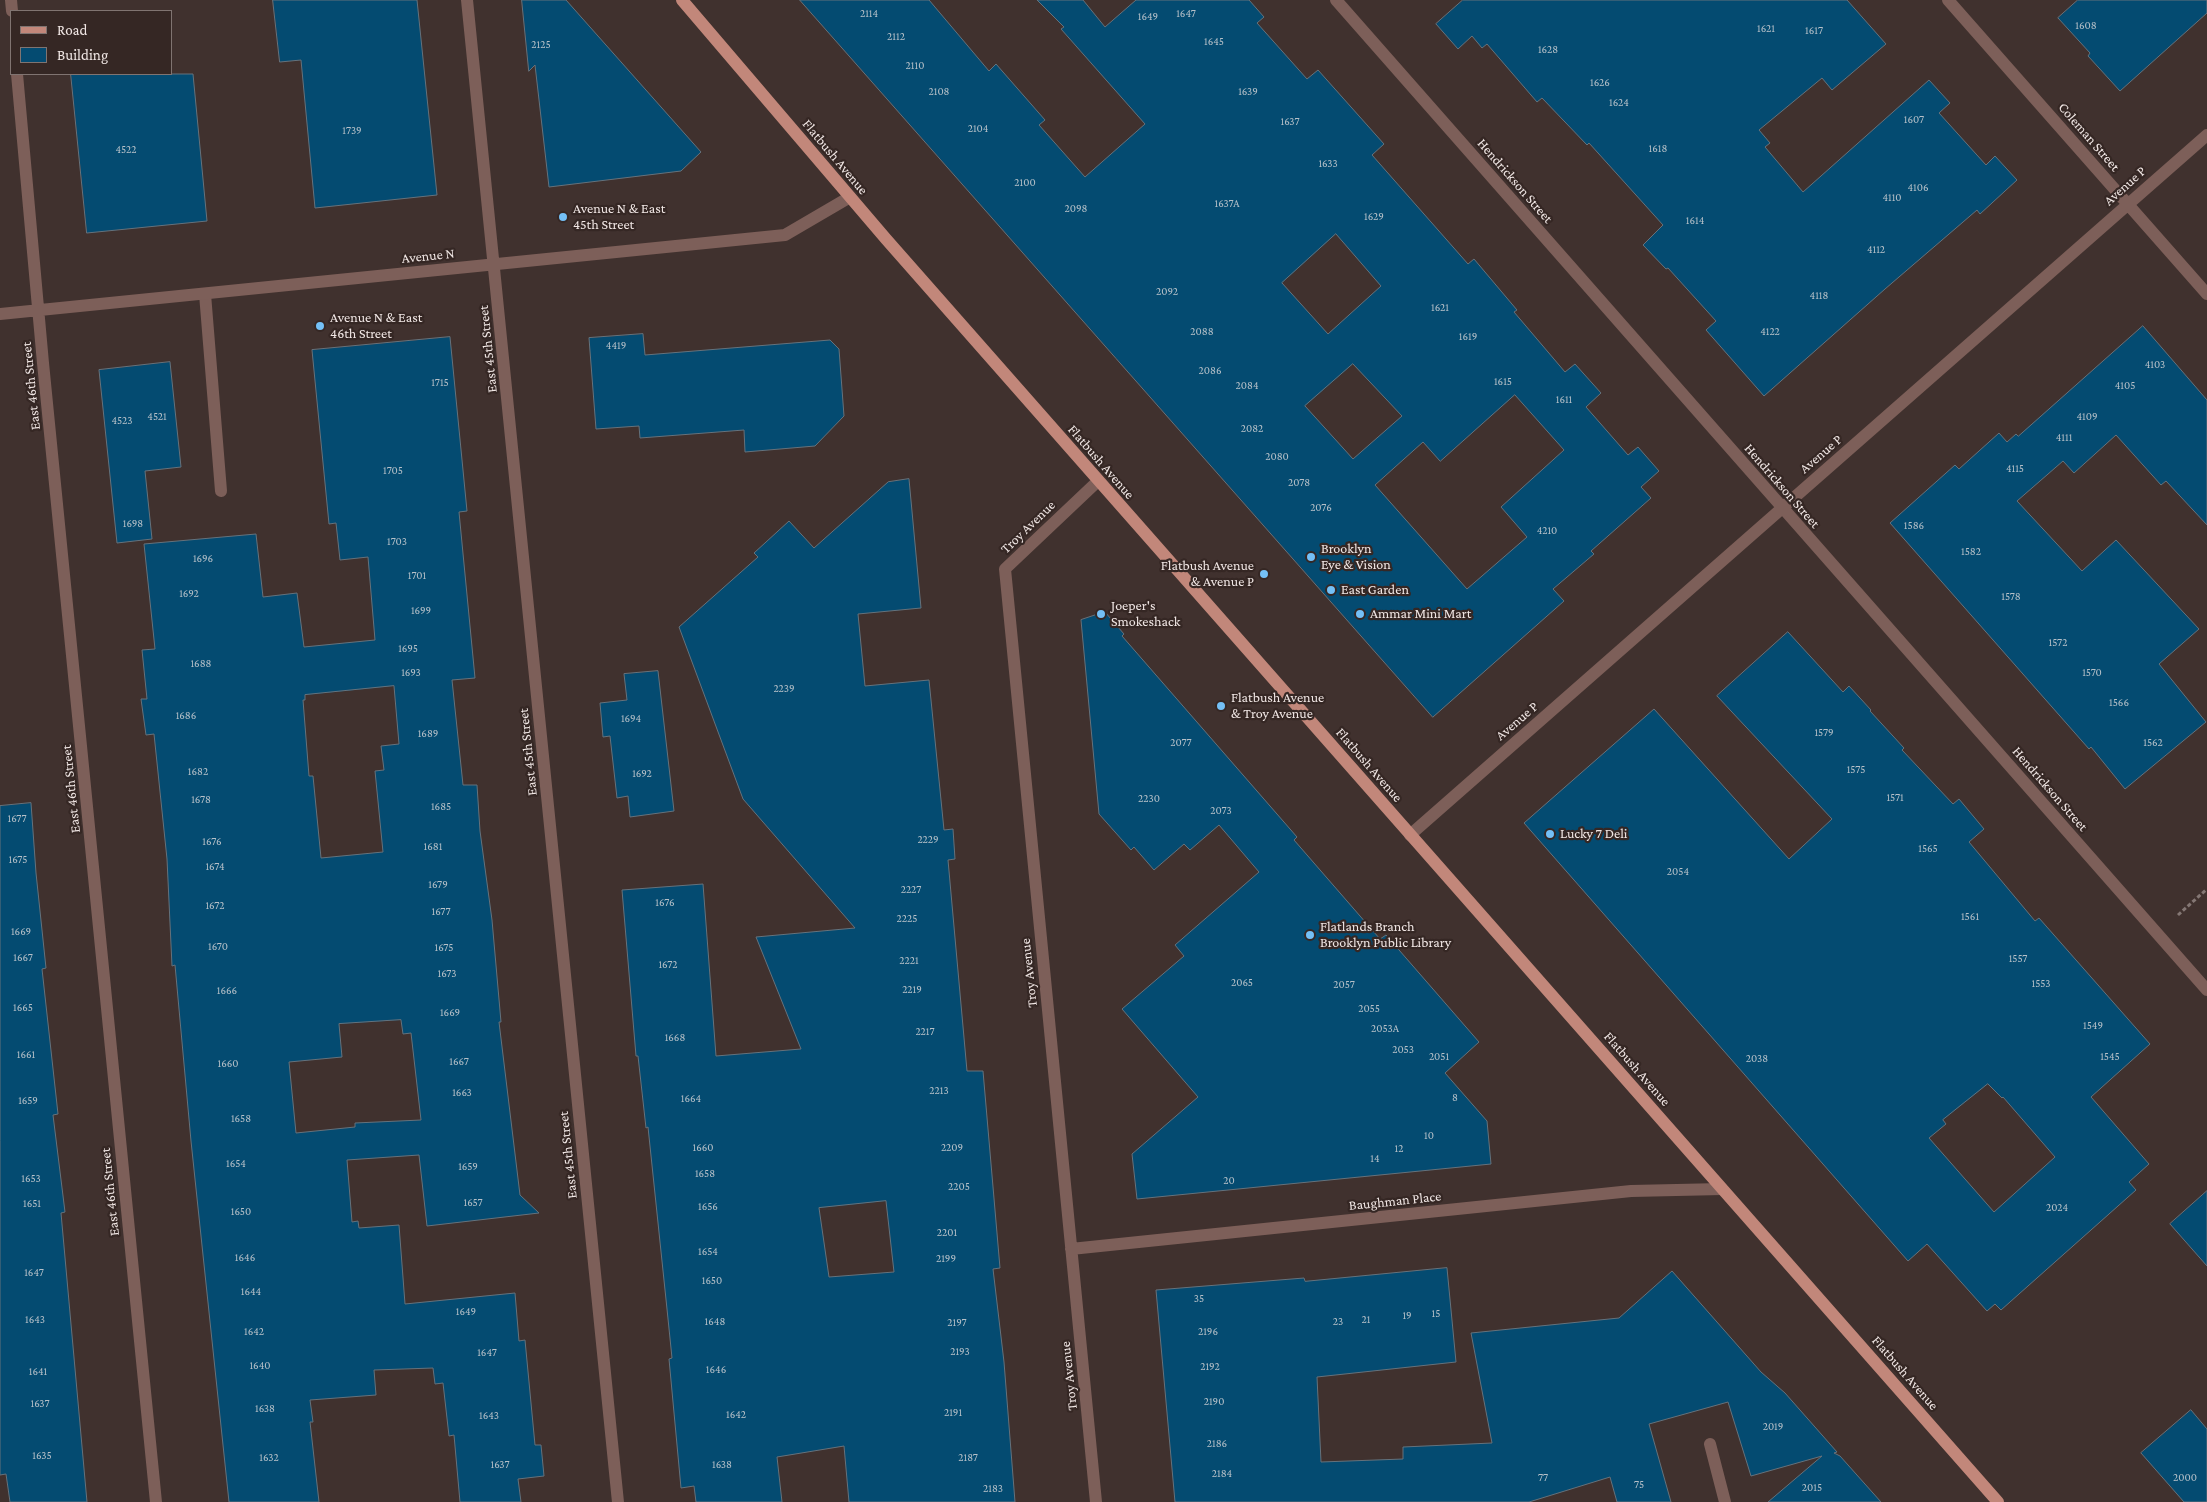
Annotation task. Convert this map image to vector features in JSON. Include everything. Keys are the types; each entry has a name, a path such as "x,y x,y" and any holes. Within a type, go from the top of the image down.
{"main road":[{"name":"Flatbush Avenue","path":"682,0 850,197 1098,481 1998,1502"}],"street":[{"name":"East 45th Street","path":"467,0 618,1502"},
{"name":"Hendrickson Street","path":"1336,0 2207,990"},
{"name":"Coleman Street","path":"1948,0 2207,294"},
{"name":"East 46th Street","path":"17,75 38,310 156,1502"},
{"name":"Avenue P","path":"1410,835 2207,134"},
{"name":"Avenue N","path":"0,314 785,235 850,197"},
{"path":"205,294 221,491"},
{"name":"Troy Avenue","path":"1096,1502 1005,569 1098,481"},
{"name":"Baughman Place","path":"1071,1250 1631,1191 1722,1189"},
{"path":"1710,1444 1725,1502"}],"path":[{"path":"2157,934 2207,889"}],"building":[{"path":"273,0 417,0 437,195 315,208 301,60 280,62"},
{"path":"522,0 566,0 701,152 681,171 549,187 535,65 529,71"},
{"path":"800,0 929,0 989,71 996,64 1045,120 1039,125 1085,177 1145,124 1061,29 1064,27 1037,0 1083,0 1105,27 1136,0 1249,0 1264,17 1257,23 1307,79 1318,70 1384,144 1372,155 1468,264 1474,259 1517,310 1514,312 1565,372 1575,364 1601,393 1586,407 1628,455 1638,447 1659,471 1641,487 1651,498 1591,551 1594,554 1553,589 1564,601 1433,717","holes":["1336,234 1381,286 1328,334 1282,283","1353,364 1402,416 1353,459 1305,406","1515,395 1564,450 1501,507 1527,537 1467,589 1375,485 1423,442 1440,461"]},
{"path":"1463,0 1847,0 1886,44 1832,90 1822,78 1759,130 1770,143 1765,147 1803,192 1929,80 1950,103 1939,113 1986,165 1995,156 2017,180 1980,214 1977,210 1764,396 1706,330 1716,321 1668,268 1666,269 1643,245 1663,225 1589,143 1587,145 1542,98 1537,102 1487,44 1482,48 1472,36 1458,49 1436,24"},
{"path":"2078,0 2207,0 2207,13 2120,91 2088,56 2090,53 2058,18"},
{"path":"193,74 207,221 87,233 71,75"},
{"path":"2143,326 2207,400 2207,525 2166,481 2161,485 2116,435 2074,473 2063,461 2017,501 2082,571 2116,540 2199,629 2159,664 2206,722 2125,789 2091,747 2089,749 1890,523 1955,465 1959,469 1999,433 2007,442 2016,434 2018,436"},
{"path":"643,334 645,355 830,340 839,349 844,416 815,446 745,452 744,430 640,438 639,426 596,429 589,338"},
{"path":"450,337 467,511 459,512 475,678 452,680 463,785 477,785 480,831 492,920 501,1022 499,1022 520,1195 539,1213 427,1226 419,1155 347,1160 352,1222 358,1221 359,1228 399,1225 405,1304 515,1293 519,1341 525,1340 535,1445 541,1445 544,1476 518,1479 521,1502 460,1502 454,1435 449,1436 443,1383 435,1384 433,1368 374,1370 376,1395 310,1400 313,1422 310,1422 319,1502 229,1502 191,1141 175,965 172,966 167,859 154,734 146,735 141,699 147,699 142,650 155,649 144,544 256,534 263,597 297,593 304,647 375,640 368,557 340,560 336,523 329,524 312,350","holes":["394,686 399,744 381,746 384,770 375,771 383,852 321,858 313,776 309,776 303,700 305,700 305,695","401,1020 403,1034 411,1033 421,1120 355,1123 355,1127 296,1133 289,1062 342,1057 339,1024"]},
{"path":"170,362 181,467 145,471 152,539 117,543 99,370"},
{"path":"909,479 921,608 858,614 865,686 929,680 944,830 953,829 955,859 948,860 967,1071 983,1071 1000,1268 993,1269 1004,1362 1015,1502 849,1502 844,1446 777,1457 782,1502 696,1502 694,1486 681,1488 669,1359 672,1358 648,1127 646,1128 638,1056 636,1056 622,890 703,884 716,1056 801,1049 756,937 855,928 743,799 679,627 758,557 754,553 789,521 814,548 888,482","holes":["886,1201 894,1272 829,1277 819,1208"]},
{"path":"1105,612 1124,634 1122,636 1297,837 1294,840 1380,939 1386,935 1479,1042 1445,1073 1487,1121 1491,1164 1137,1199 1132,1154 1198,1097 1122,1009 1184,956 1175,945 1259,872 1219,825 1190,850 1184,844 1154,870 1134,847 1131,850 1099,814 1081,620"},
{"path":"1788,632 1843,692 1849,686 1904,748 1902,750 1953,804 1959,799 1984,829 1969,842 2035,921 2039,918 2150,1044 2091,1097 2149,1164 2129,1182 2136,1190 2001,1310 1995,1304 1987,1311 1927,1244 1908,1261 1524,823 1654,709 1789,859 1832,819 1717,696","holes":["1988,1084 2055,1157 1994,1212 1929,1138 1946,1124 1943,1120"]},
{"path":"658,671 674,811 630,817 628,796 617,798 610,736 603,737 600,703 627,700 624,674"},
{"path":"31,803 46,968 42,969 58,1114 53,1115 65,1212 61,1213 87,1502 10,1502 6,1474 0,1475 0,806"},
{"path":"2207,1191 2207,1266 2170,1224"},
{"path":"1447,1268 1456,1362 1317,1377 1321,1462 1403,1459 1403,1447 1492,1443 1471,1333 1619,1318 1672,1271 1761,1372 1785,1393 1837,1452 1834,1453 1840,1456 1881,1502 1768,1502 1822,1456 1751,1476 1728,1402 1649,1424 1671,1502 1617,1502 1610,1477 1529,1502 1175,1502 1156,1290 1304,1278 1305,1281"},
{"path":"2191,1410 2207,1429 2207,1502 2184,1502 2141,1453"}],"place":[{"name":"Avenue N & East 45th Street","path":"563,217"},
{"name":"Avenue N & East 46th Street","path":"320,326"},
{"name":"Brooklyn Eye & Vision","path":"1311,557"},
{"name":"Flatbush Avenue & Avenue P","path":"1264,574"},
{"name":"East Garden","path":"1331,590"},
{"name":"Joeper's Smokeshack","path":"1101,614"},
{"name":"Ammar Mini Mart","path":"1360,614"},
{"name":"Flatbush Avenue & Troy Avenue","path":"1221,706"},
{"name":"Lucky 7 Deli","path":"1550,834"},
{"name":"Flatlands Branch Brooklyn Public Library","path":"1310,935"}]}
